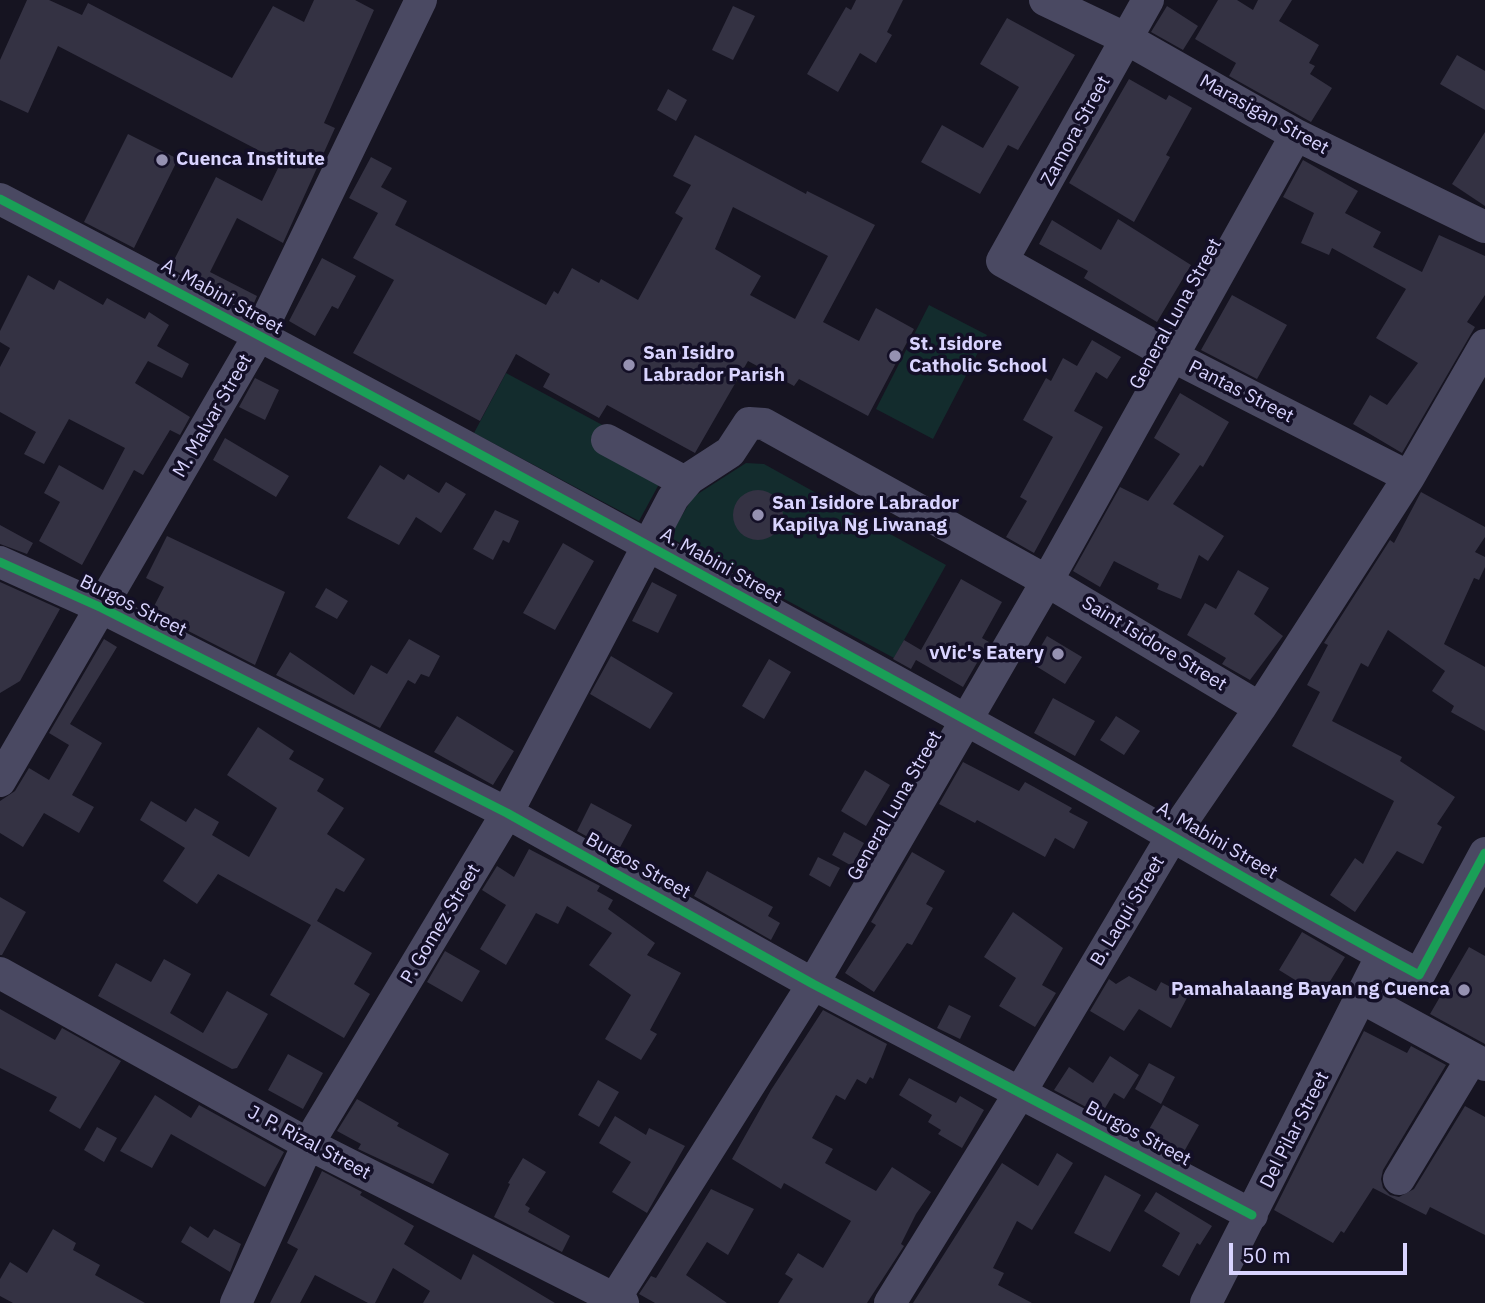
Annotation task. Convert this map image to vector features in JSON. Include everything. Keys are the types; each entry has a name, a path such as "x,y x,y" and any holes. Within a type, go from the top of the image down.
{"street":[{"name":"M. Malvar Street","path":"0,781 258,337 421,0"},
{"name":"Marasigan Street","path":"1045,0 1127,39 1296,135 1485,227"},
{"name":"Zamora Street","path":"1002,261 1149,0"},
{"name":"General Luna Street","path":"617,1302 813,984 1047,581 1296,135"},
{"name":"A. Mabini Street","path":"0,199 648,546 1173,835 1419,975 1485,853"},
{"name":"Pantas Street","path":"1002,261 1172,356 1409,477"},
{"name":"B. Laqui Street","path":"890,1303 1021,1091 1173,835 1260,708 1409,477 1485,345"},
{"name":"Saint Isidore Street","path":"685,482 720,461 749,423 758,421 1047,581 1260,708"},
{"path":"607,440 685,482"},
{"name":"P. Gomez Street","path":"236,1303 308,1144 507,813 673,498 685,482"},
{"name":"Burgos Street","path":"0,562 102,608 507,813 813,984 1021,1091 1252,1215"},
{"name":"Del Pilar Street","path":"1206,1303 1382,956"},
{"name":"J. P. Rizal Street","path":"0,973 308,1144 617,1302"},
{"path":"1360,997 1479,1061 1399,1179"}],"green space":[{"path":"929,305 987,335 933,439 876,409"},
{"path":"506,373 671,462 639,521 474,433"},
{"path":"746,463 764,464 946,565 894,658 669,537 693,497"}],"building":[{"path":"27,0 49,0 82,15 88,3 232,78 273,6 304,22 314,0 355,0 374,10 324,123 335,128 283,243 237,218 210,272 257,296 251,310 170,268 216,177 262,201 281,162 58,46 28,113 0,100 0,60"},
{"path":"856,0 903,0 887,32 892,35 876,63 860,53 838,92 807,74 846,7 851,10"},
{"path":"1218,0 1237,0 1253,10 1258,0 1292,0 1279,21 1319,45 1309,63 1315,66 1310,74 1332,88 1311,122 1229,76 1236,63 1195,39"},
{"path":"733,6 755,16 733,60 712,50"},
{"path":"1167,6 1198,26 1183,50 1151,32"},
{"path":"1007,18 1075,55 1018,150 1008,145 980,194 921,162 942,125 983,148 1019,87 980,64"},
{"path":"1457,55 1485,71 1485,110 1440,84"},
{"path":"1129,79 1166,100 1169,95 1192,108 1166,155 1170,157 1134,222 1069,183"},
{"path":"668,89 687,100 676,121 657,110"},
{"path":"1485,132 1485,206 1452,184"},
{"path":"128,134 178,159 134,248 84,222"},
{"path":"695,135 806,194 807,191 875,225 823,322 859,341 876,308 914,329 868,416 799,379 794,386 748,361 695,453 607,405 599,418 543,387 550,374 516,354 480,421 353,353 394,280 353,258 378,213 349,198 371,157 392,168 381,187 407,201 395,225 546,305 554,291 558,294 572,268 599,283 601,279 638,300 683,218 675,213 691,185 673,176","holes":["733,207 828,256 795,319 750,295 761,276 715,249"]},
{"path":"1303,160 1358,191 1345,213 1381,232 1373,247 1422,272 1439,235 1485,256 1485,295 1467,322 1475,327 1402,453 1353,424 1370,395 1387,405 1418,363 1376,338 1406,289 1332,248 1329,255 1301,243 1314,213 1283,197"},
{"path":"1118,219 1191,265 1157,322 1084,278 1088,271 1039,244 1052,220 1101,250"},
{"path":"322,258 356,276 338,309 332,306 315,336 289,321"},
{"path":"28,275 54,290 59,280 103,305 107,298 145,319 149,312 169,325 157,346 189,364 182,378 148,361 135,383 190,417 180,435 170,430 143,475 134,470 82,565 39,541 60,502 44,493 59,465 103,490 125,448 69,419 44,464 24,454 36,432 0,412 0,367 10,348 0,342 0,331"},
{"path":"1232,295 1287,325 1257,379 1201,350"},
{"path":"1092,340 1121,357 1107,379 1096,372 1074,411 1103,427 1034,553 1006,537 1027,501 1020,497 1053,437 1023,420 1046,378 1051,381 1063,358 1077,366"},
{"path":"255,378 279,390 265,420 239,407"},
{"path":"1180,393 1229,422 1203,467 1200,465 1173,504 1224,536 1208,561 1199,555 1181,599 1157,589 1159,584 1114,561 1100,587 1073,571 1120,487 1148,501 1180,454 1154,438"},
{"path":"225,438 289,476 276,497 213,460"},
{"path":"380,465 404,480 408,474 439,493 446,482 466,494 441,533 416,517 399,545 347,518"},
{"name":"San Isidore Labrador Kapilya Ng Liwanag","path":"758,490 775,498 783,515 775,532 758,540 741,532 733,515 741,498"},
{"path":"1421,492 1485,527 1485,537 1475,552 1485,557 1485,567 1479,580 1474,578 1444,644 1485,667 1485,731 1451,712 1454,706 1432,691 1445,671 1388,630 1368,667 1361,663 1332,721 1402,757 1400,761 1455,797 1437,824 1442,827 1423,864 1397,851 1355,912 1330,895 1355,858 1363,864 1394,801 1292,746 1320,692 1307,685 1328,645 1324,643 1390,540 1394,543"},
{"path":"495,510 519,521 509,543 503,540 493,560 473,549"},
{"path":"0,525 33,543 27,554 0,544"},
{"path":"167,536 285,592 255,665 151,612 164,587 146,578"},
{"path":"563,543 594,561 555,630 523,613"},
{"path":"1238,570 1269,588 1254,614 1283,636 1250,680 1222,664 1226,658 1187,635 1205,603 1216,609"},
{"path":"961,579 1002,602 982,638 989,642 963,687 916,660 911,669 893,659 904,640 921,650"},
{"path":"0,582 60,609 20,681 0,693"},
{"path":"652,582 677,595 658,633 632,621"},
{"path":"326,588 348,601 337,619 315,607"},
{"path":"1047,636 1082,657 1065,684 1031,663"},
{"path":"104,639 117,647 70,724 102,743 72,795 94,807 79,833 44,813 23,847 0,833 0,801 15,791 29,768 49,780 69,745 49,733"},
{"path":"409,639 440,656 429,677 421,674 415,684 408,680 380,728 276,675 290,652 354,695 371,665 387,674"},
{"path":"611,656 673,693 650,729 590,694"},
{"path":"769,659 791,672 764,719 742,706"},
{"path":"1053,698 1095,721 1075,756 1034,733"},
{"path":"457,716 514,751 493,785 434,752"},
{"path":"1116,716 1140,731 1124,755 1100,740"},
{"path":"258,727 294,751 289,759 324,779 317,791 344,808 327,834 365,859 344,892 336,888 317,921 372,953 354,984 370,994 344,1038 270,995 311,925 218,874 197,904 163,881 185,848 140,820 151,801 186,822 195,808 219,822 212,835 249,857 277,808 227,775"},
{"path":"963,762 1019,791 1025,782 1072,808 1069,812 1088,822 1074,849 1055,838 1045,857 977,820 975,823 939,804"},
{"path":"865,770 890,785 866,826 841,811"},
{"path":"591,803 632,825 617,853 577,831"},
{"path":"844,832 864,843 852,866 832,855"},
{"path":"529,849 600,886 597,891 613,900 608,909 655,943 647,955 681,973 650,1030 657,1034 641,1060 605,1039 631,995 589,965 612,933 567,906 558,924 536,913 506,965 480,949 506,905 482,890 497,866 514,877"},
{"path":"912,852 945,871 926,904 933,908 912,945 907,943 874,992 845,973 876,925 871,922"},
{"path":"818,857 840,868 830,887 809,875"},
{"path":"707,871 773,907 768,916 780,923 771,940 694,896"},
{"path":"0,897 26,912 2,955 0,955"},
{"path":"1013,912 1063,948 1042,985 1056,993 1035,1027 999,1006 1016,978 984,957"},
{"path":"1302,932 1345,957 1321,996 1279,970"},
{"name":"Pamahalaang Bayan ng Cuenca","path":"1469,947 1485,956 1485,1044 1430,1014"},
{"path":"445,951 480,971 462,1002 427,982"},
{"path":"164,959 191,974 170,1013 203,1033 227,991 268,1014 237,1068 232,1069 98,996 116,963 151,982"},
{"path":"1129,976 1156,991 1161,982 1188,996 1171,1028 1139,1009 1124,1031 1090,1011 1109,979 1116,984"},
{"path":"949,1005 971,1016 960,1039 937,1028"},
{"path":"0,1009 55,1040 62,1028 121,1061 80,1129 49,1111 57,1097 0,1068"},
{"path":"823,1010 887,1044 873,1079 870,1077 866,1084 857,1079 845,1100 836,1095 812,1138 833,1149 825,1163 876,1191 892,1167 931,1192 901,1244 904,1246 867,1303 778,1303 793,1279 785,1274 798,1253 823,1268 851,1221 784,1183 781,1189 732,1159 771,1090"},
{"path":"1364,1031 1407,1053 1411,1046 1446,1065 1383,1170 1383,1188 1390,1195 1399,1197 1414,1189 1465,1106 1485,1117 1485,1235 1430,1207 1426,1215 1373,1188 1344,1233 1341,1231 1333,1243 1274,1210"},
{"path":"288,1054 323,1073 303,1109 268,1090"},
{"path":"1110,1056 1139,1075 1124,1099 1114,1093 1101,1115 1054,1090 1069,1067 1093,1083"},
{"path":"1149,1063 1175,1077 1161,1104 1135,1089"},
{"path":"909,1078 956,1103 960,1096 984,1110 962,1148 938,1134 941,1130 928,1122 932,1115 899,1095"},
{"path":"598,1080 619,1092 599,1127 578,1115"},
{"path":"155,1095 191,1118 199,1105 284,1152 265,1187 171,1134 152,1168 120,1151"},
{"path":"357,1099 399,1123 397,1126 449,1154 433,1184 358,1149 361,1144 337,1131"},
{"path":"1163,1105 1199,1125 1181,1157 1144,1138"},
{"path":"615,1116 646,1135 649,1128 685,1146 647,1213 612,1192 631,1162 599,1143"},
{"path":"97,1127 117,1138 104,1162 84,1150"},
{"path":"1057,1153 1073,1163 1032,1230 1017,1221 993,1268 1004,1273 998,1285 1032,1303 913,1303 1002,1163 1038,1186"},
{"path":"523,1158 546,1172 525,1205 530,1208 528,1212 570,1236 562,1252 494,1217 510,1184 508,1183"},
{"path":"322,1171 362,1192 360,1195 414,1226 404,1244 461,1280 473,1254 555,1303 423,1303 430,1291 393,1268 375,1303 368,1303 315,1275 300,1303 270,1303 298,1249 287,1243"},
{"path":"1105,1175 1141,1195 1110,1252 1074,1233"},
{"path":"711,1189 754,1209 728,1255 707,1242 686,1275 727,1303 655,1303 639,1294 651,1276 656,1278"},
{"path":"1156,1192 1212,1226 1200,1245 1197,1243 1179,1276 1162,1266 1180,1233 1144,1211"},
{"path":"190,1226 208,1238 214,1229 241,1244 230,1272 181,1242"},
{"path":"53,1229 76,1243 73,1250 100,1265 95,1275 145,1303 13,1303 0,1296 0,1279 10,1262 27,1273"}],"cycle path":[{"path":"0,199 263,337 654,549 1044,763 1419,975 1485,853"},
{"path":"0,562 102,608 507,813 813,984 1252,1215"}],"place":[{"name":"Cuenca Institute","path":"162,160"},
{"name":"St. Isidore Catholic School","path":"895,356"},
{"name":"San Isidro Labrador Parish","path":"629,365"},
{"name":"San Isidore Labrador Kapilya Ng Liwanag","path":"758,515"},
{"name":"vVic's Eatery","path":"1058,654"},
{"name":"Pamahalaang Bayan ng Cuenca","path":"1464,990"}]}
